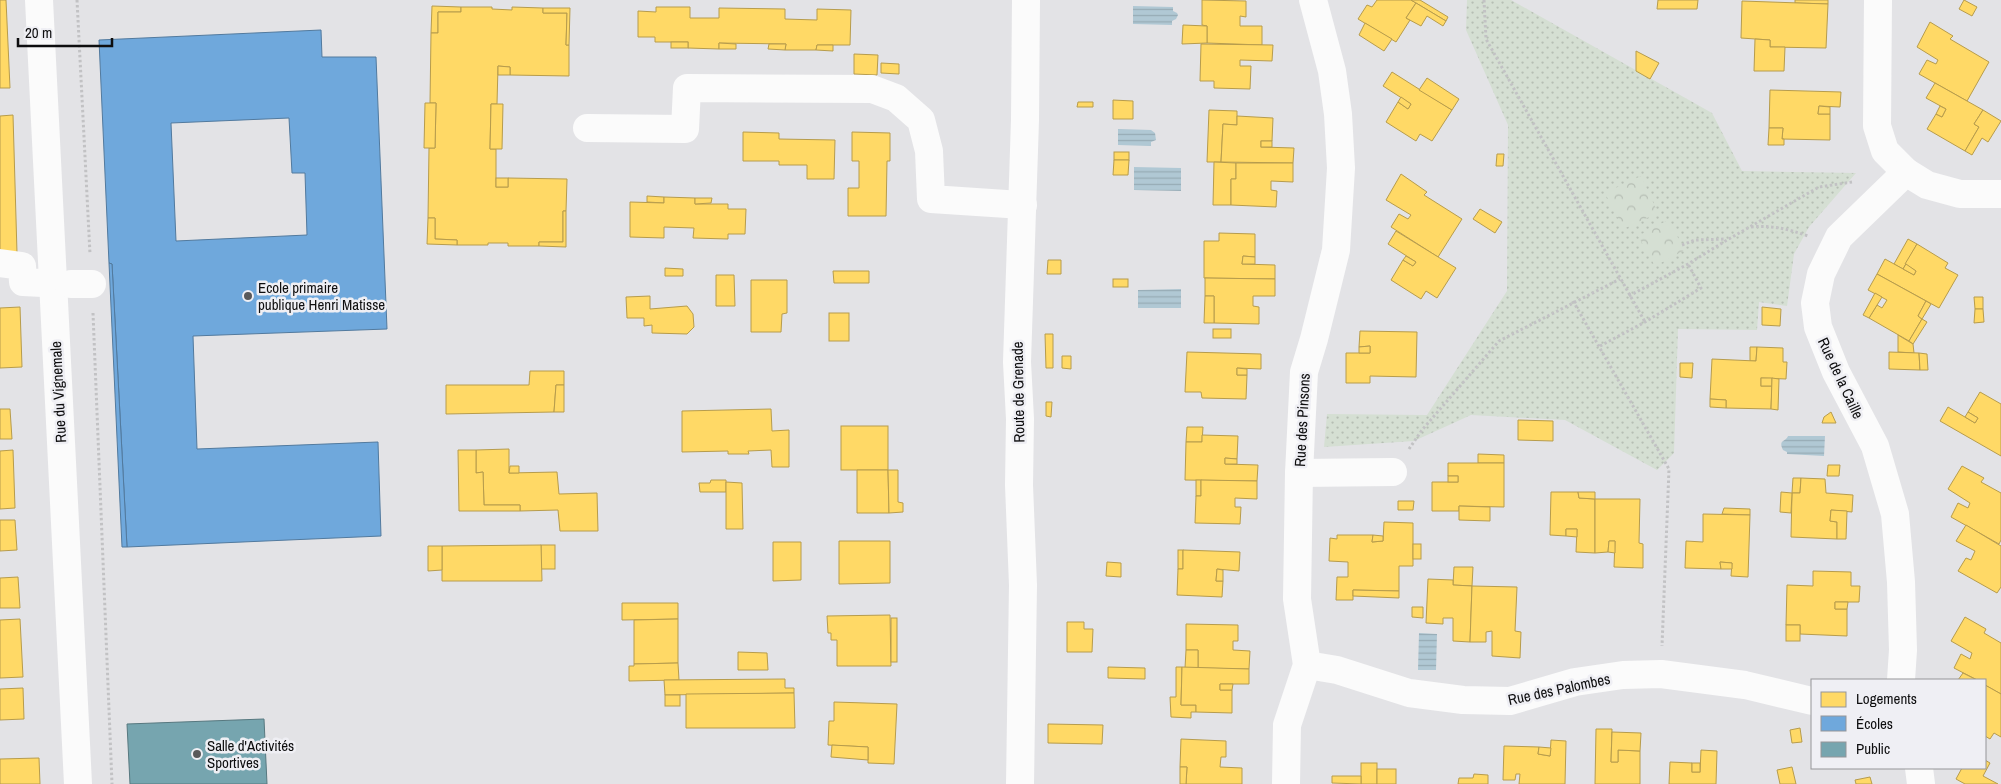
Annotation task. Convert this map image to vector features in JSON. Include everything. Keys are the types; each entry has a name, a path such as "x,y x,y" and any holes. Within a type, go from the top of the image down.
{"street":[{"name":"Rue du Vignemale","path":"39,0 78,784"},
{"name":"Route de Grenade","path":"1020,784 1023,585 1017,362 1026,0"},
{"name":"Rue des Pinsons","path":"1286,784 1288,725 1307,664 1297,599 1299,473 1304,372 1336,250 1341,168 1338,114 1332,71 1313,0"},
{"path":"1878,0 1877,126 1885,151 1906,172 1927,185 1960,194 2001,194"},
{"path":"587,128 685,129 687,88 872,89 896,98 921,120 929,151 931,199 1022,205"},
{"name":"Rue de la Caille","path":"1901,679 1903,650 1901,582 1896,514 1875,446 1836,372 1818,327 1815,303 1820,274 1839,237 1906,172"},
{"path":"0,262 22,266 23,282 43,283"},
{"path":"1299,473 1393,472"},
{"name":"Rue des Palombes","path":"1307,664 1337,670 1409,693 1472,700 1510,701 1575,682 1623,675 1662,674 1745,685 1811,701"},
{"path":"1919,769 1922,784"}],"path":[{"path":"77,0 81,284 112,784"},
{"path":"1484,0 1483,14 1486,39 1645,322"},
{"path":"1629,296 1688,264 1819,187 1861,180"},
{"path":"1748,227 1769,225 1807,236"},
{"path":"1682,245 1695,240 1727,240"},
{"path":"1600,346 1702,288 1688,264"},
{"path":"1393,472 1422,430 1499,340 1573,301 1620,279"},
{"path":"1573,301 1669,469 1662,674"}],"green space":[{"path":"1467,0 1511,0 1712,113 1742,171 1856,173 1809,227 1794,254 1787,306 1759,302 1757,330 1678,329 1674,453 1657,470 1565,420 1471,415 1414,441 1324,447 1327,414 1427,415 1507,291 1508,125 1466,30"},
{"path":"1641,176 1658,213 1623,229 1605,193"},
{"path":"1668,220 1685,250 1655,266 1638,236"}],"water":[{"path":"1133,6 1173,7 1173,11 1178,15 1172,21 1172,25 1133,24"},
{"path":"1118,129 1151,130 1155,133 1156,140 1151,142 1151,146 1118,145"},
{"path":"1134,167 1181,168 1181,191 1134,190"},
{"path":"1181,289 1181,308 1138,308 1138,290"},
{"path":"1788,436 1825,436 1824,456 1787,454 1781,444"},
{"path":"1419,633 1437,634 1436,670 1418,670"}],"building: Logements":[{"path":"0,0 6,0 10,88 0,88"},
{"path":"1202,0 1246,1 1246,17 1240,16 1240,26 1262,26 1262,45 1207,43 1207,26 1202,25"},
{"path":"1377,0 1411,0 1416,3 1406,18 1410,20 1396,42 1358,19 1367,5 1372,7"},
{"path":"1411,0 1420,0 1448,17 1446,21"},
{"path":"1658,0 1698,0 1697,9 1657,9"},
{"path":"1795,0 1828,0 1828,4 1795,3"},
{"path":"1964,0 1977,7 1972,16 1959,9"},
{"path":"1742,1 1828,4 1826,48 1770,47 1770,40 1741,38"},
{"path":"1416,3 1446,21 1443,26 1427,16 1421,26 1406,18"},
{"path":"432,6 461,7 461,12 438,12 438,33 431,33"},
{"path":"461,7 492,7 492,9 512,10 512,7 543,8 543,13 567,13 566,45 569,45 569,76 510,75 510,67 498,66 497,104 491,104 490,149 496,149 496,187 508,187 508,178 567,179 566,211 563,211 563,242 539,242 539,246 508,246 508,243 457,245 457,240 435,239 435,218 428,218 429,148 435,148 436,103 430,103 431,33 438,33 438,12 461,12"},
{"path":"656,7 690,7 690,18 719,18 719,8 785,9 785,19 817,20 817,9 851,10 850,45 817,45 816,50 785,50 786,44 719,43 719,49 688,48 688,42 655,42 655,37 638,37 638,11 656,12"},
{"path":"543,8 570,8 569,45 566,45 567,13 543,13"},
{"path":"1930,22 1953,36 1950,39 1989,62 1967,101 1919,74 1927,60 1936,64 1938,60 1917,47"},
{"path":"1365,23 1392,39 1384,51 1359,35"},
{"path":"1183,25 1207,26 1207,43 1182,44"},
{"path":"1755,39 1770,40 1770,47 1785,47 1784,71 1754,71"},
{"path":"671,42 688,42 688,48 671,48"},
{"path":"719,43 736,44 736,49 719,49"},
{"path":"769,44 786,44 785,50 768,49"},
{"path":"1201,44 1273,45 1272,61 1240,60 1240,66 1251,66 1250,89 1214,88 1214,81 1200,81"},
{"path":"817,45 833,45 833,51 816,50"},
{"path":"1636,51 1659,63 1650,79 1636,71"},
{"path":"854,54 878,55 877,75 854,74"},
{"path":"881,63 899,64 899,74 881,73"},
{"path":"498,66 510,67 510,75 498,75"},
{"path":"1392,72 1452,110 1432,141 1420,134 1416,141 1386,122 1398,102 1408,109 1411,104 1383,86"},
{"path":"1427,78 1459,99 1452,110 1419,90"},
{"path":"1935,83 1983,110 1974,124 1979,127 1965,151 1927,129 1936,114 1942,117 1946,109 1926,98"},
{"path":"1770,90 1841,92 1840,107 1819,106 1818,114 1830,114 1830,140 1782,139 1783,128 1769,128"},
{"path":"1401,97 1411,104 1408,109 1398,102"},
{"path":"1113,100 1133,101 1133,119 1113,119"},
{"path":"1078,102 1093,102 1093,107 1077,107"},
{"path":"425,103 436,103 435,148 424,148"},
{"path":"491,104 503,104 502,149 490,149"},
{"path":"1819,106 1830,107 1830,114 1818,114"},
{"path":"1940,106 1946,109 1942,117 1936,114"},
{"path":"1209,110 1237,111 1237,125 1223,124 1221,162 1207,162"},
{"path":"1983,110 2001,121 1988,142 1982,138 1972,155 1965,151 1979,127 1974,124"},
{"path":"13,115 17,253 0,250 0,116"},
{"path":"1237,116 1273,118 1272,141 1261,141 1261,147 1294,148 1293,163 1221,162 1223,124 1237,125"},
{"path":"1769,128 1783,128 1782,139 1784,139 1784,145 1768,145"},
{"path":"743,132 779,133 779,139 835,140 834,179 807,179 807,165 779,165 779,161 743,161"},
{"path":"852,132 890,133 890,161 887,161 886,216 848,216 848,188 859,188 859,161 852,161"},
{"path":"1261,141 1272,141 1272,147 1261,147"},
{"path":"1114,152 1129,152 1129,160 1114,160"},
{"path":"1497,154 1504,154 1503,166 1496,166"},
{"path":"1114,160 1129,160 1128,175 1113,175"},
{"path":"1214,162 1236,163 1236,179 1231,179 1231,205 1213,205"},
{"path":"1236,163 1293,163 1293,182 1271,181 1271,190 1277,191 1276,207 1231,205 1231,179 1236,179"},
{"path":"1401,174 1427,192 1424,195 1462,219 1438,257 1391,227 1399,214 1408,219 1411,215 1386,200"},
{"path":"496,178 508,178 508,187 496,187"},
{"path":"647,196 664,197 664,203 647,202"},
{"path":"664,197 695,198 695,204 728,204 728,209 746,209 745,234 728,234 728,239 693,238 694,228 664,227 664,238 630,237 630,202 664,203"},
{"path":"695,198 712,198 711,203 695,204"},
{"path":"1480,209 1502,222 1495,233 1473,219"},
{"path":"563,211 566,211 566,247 539,246 539,242 563,242"},
{"path":"428,218 435,218 435,239 457,240 457,245 427,244"},
{"path":"1396,231 1456,268 1437,298 1426,291 1421,299 1391,280 1403,260 1413,266 1416,262 1388,244"},
{"path":"1219,233 1255,234 1255,257 1243,256 1242,264 1275,265 1275,279 1204,278 1204,241 1219,241"},
{"path":"1908,239 1917,244 1903,269 1894,264"},
{"path":"1917,244 1948,263 1945,268 1958,275 1939,308 1877,274 1885,259 1914,275 1916,271 1905,264"},
{"path":"1243,256 1255,257 1255,264 1242,264"},
{"path":"1406,256 1416,262 1413,266 1403,260"},
{"path":"1048,260 1061,260 1061,274 1047,274"},
{"path":"1906,264 1916,271 1914,275 1903,269"},
{"path":"665,268 683,269 683,276 665,276"},
{"path":"833,271 869,271 869,283 834,283"},
{"path":"1877,274 1926,301 1918,316 1922,319 1909,341 1869,318 1877,305 1882,308 1887,300 1868,290"},
{"path":"716,275 734,275 735,306 716,306"},
{"path":"1205,278 1275,279 1275,296 1253,296 1253,306 1259,307 1259,324 1214,323 1214,296 1205,296"},
{"path":"1113,279 1128,279 1128,287 1113,287"},
{"path":"751,280 787,280 787,313 782,314 781,332 751,332"},
{"path":"1875,293 1882,297 1869,318 1863,315"},
{"path":"650,296 650,309 687,306 693,314 694,327 687,334 652,333 652,325 644,326 644,318 627,318 626,297"},
{"path":"1205,296 1214,296 1214,323 1204,323"},
{"path":"1974,297 1983,297 1983,309 1975,309"},
{"path":"1926,301 1931,304 1922,319 1918,316"},
{"path":"20,307 22,367 0,368 0,308"},
{"path":"1762,307 1781,309 1780,326 1762,325"},
{"path":"1975,309 1983,309 1984,322 1974,323"},
{"path":"829,313 849,313 849,341 829,341"},
{"path":"1922,319 1927,322 1913,344 1909,341"},
{"path":"1213,329 1231,329 1231,338 1213,338"},
{"path":"1360,331 1417,332 1416,377 1370,376 1370,383 1346,383 1346,353 1370,353 1370,346 1359,347"},
{"path":"1045,334 1053,334 1053,368 1046,368"},
{"path":"1898,335 1913,344 1914,353 1898,352"},
{"path":"1370,346 1370,353 1359,353 1359,347"},
{"path":"1750,347 1757,347 1756,361 1750,361"},
{"path":"1757,347 1783,348 1783,362 1787,362 1786,379 1761,378 1761,386 1772,386 1771,409 1726,408 1726,400 1710,399 1712,359 1756,361"},
{"path":"1187,352 1261,354 1261,369 1237,368 1237,375 1247,375 1246,399 1202,398 1201,392 1185,392"},
{"path":"1889,352 1919,353 1920,370 1889,369"},
{"path":"1919,353 1927,354 1928,370 1920,370"},
{"path":"1062,356 1071,356 1071,369 1062,368"},
{"path":"1680,363 1693,363 1692,378 1680,377"},
{"path":"1237,368 1247,369 1247,375 1237,375"},
{"path":"530,371 564,371 564,385 556,385 554,412 446,414 446,385 529,385"},
{"path":"1761,378 1772,378 1772,386 1761,386"},
{"path":"1772,378 1779,379 1778,410 1771,409"},
{"path":"556,385 564,385 564,412 554,412"},
{"path":"1980,392 2001,404 2001,456 1940,421 1948,407 1975,423 1978,418 1968,412"},
{"path":"1710,399 1726,400 1726,408 1710,407"},
{"path":"1046,402 1052,402 1051,417 1046,416"},
{"path":"0,409 10,409 12,439 0,439"},
{"path":"771,409 772,431 789,430 789,467 772,467 771,450 748,451 749,454 728,454 728,451 682,452 682,411"},
{"path":"1831,412 1836,423 1822,423 1824,417"},
{"path":"1968,412 1978,418 1975,423 1965,417"},
{"path":"1518,420 1553,421 1553,441 1518,440"},
{"path":"841,426 888,426 888,470 841,470"},
{"path":"1187,427 1203,427 1202,442 1186,442"},
{"path":"1202,435 1238,436 1237,459 1225,458 1225,464 1258,465 1257,481 1185,480 1186,442 1202,442"},
{"path":"509,449 509,473 557,472 559,494 597,493 598,531 560,531 558,510 520,511 520,505 484,505 483,472 476,473 476,450"},
{"path":"13,450 15,508 0,509 0,451"},
{"path":"458,450 476,450 476,473 483,472 484,505 520,505 520,511 459,511"},
{"path":"1478,454 1504,455 1504,463 1478,463"},
{"path":"1225,458 1237,459 1237,464 1225,464"},
{"path":"1448,463 1504,463 1504,507 1459,506 1459,511 1432,511 1432,482 1458,482 1458,476 1448,476"},
{"path":"1828,465 1840,465 1839,476 1827,476"},
{"path":"510,466 519,466 519,473 509,473"},
{"path":"1962,466 1984,478 1981,482 2001,493 2001,540 1999,544 1951,517 1958,503 1968,508 1970,503 1948,489"},
{"path":"857,470 888,470 889,513 857,513"},
{"path":"888,470 898,470 898,502 903,503 903,512 889,513"},
{"path":"1448,476 1458,476 1458,482 1448,482"},
{"path":"1793,478 1801,478 1800,493 1792,493"},
{"path":"1801,478 1825,479 1826,493 1853,495 1852,512 1831,510 1830,521 1837,522 1837,539 1791,537 1792,493 1800,493"},
{"path":"711,480 726,480 726,492 700,492 699,483 710,483"},
{"path":"1196,480 1201,480 1201,496 1196,496"},
{"path":"1201,480 1257,481 1257,499 1235,498 1235,507 1241,507 1240,524 1195,523 1196,496 1201,496"},
{"path":"726,482 742,483 743,529 726,529"},
{"path":"1551,492 1578,492 1579,498 1595,499 1595,553 1576,552 1577,529 1566,529 1566,536 1550,535"},
{"path":"1578,492 1595,492 1595,499 1579,498"},
{"path":"1781,492 1792,493 1791,513 1780,512"},
{"path":"1595,499 1640,499 1639,543 1643,544 1643,568 1614,567 1615,541 1609,541 1608,552 1595,553"},
{"path":"1398,501 1414,501 1413,510 1398,510"},
{"path":"1459,506 1490,507 1490,521 1459,520"},
{"path":"1724,508 1750,509 1750,515 1722,514"},
{"path":"1831,510 1847,511 1846,539 1837,539 1837,522 1830,521"},
{"path":"1703,514 1750,515 1748,577 1731,576 1732,563 1720,562 1721,569 1685,568 1686,541 1703,542"},
{"path":"0,520 15,520 17,550 0,551"},
{"path":"1384,522 1413,523 1413,566 1399,566 1399,591 1353,590 1353,600 1336,600 1337,577 1348,577 1348,562 1329,561 1330,538 1337,539 1337,535 1373,535 1372,542 1383,541"},
{"path":"1966,525 2001,546 2001,587 1997,593 1958,571 1966,558 1971,560 1975,551 1956,541"},
{"path":"1566,529 1577,529 1577,537 1566,536"},
{"path":"1373,535 1383,536 1383,541 1372,542"},
{"path":"839,541 890,541 890,583 839,584"},
{"path":"1609,541 1615,541 1615,553 1608,552"},
{"path":"773,542 801,542 801,580 773,581"},
{"path":"1413,544 1421,544 1421,559 1413,559"},
{"path":"541,545 555,545 555,569 541,569"},
{"path":"541,545 542,581 442,581 442,546"},
{"path":"428,546 442,546 442,570 428,571"},
{"path":"1178,550 1183,550 1183,569 1178,569"},
{"path":"1183,550 1240,552 1239,571 1217,569 1216,581 1223,581 1222,597 1177,595 1178,569 1183,569"},
{"path":"1107,562 1121,563 1121,577 1106,576"},
{"path":"1720,562 1732,563 1732,569 1721,569"},
{"path":"1454,567 1473,567 1472,586 1453,585"},
{"path":"1217,569 1223,570 1223,581 1216,581"},
{"path":"1813,571 1851,572 1851,586 1860,586 1859,602 1835,602 1835,609 1847,609 1847,636 1800,634 1800,625 1786,625 1787,585 1813,586"},
{"path":"18,577 20,608 0,608 0,578"},
{"path":"1428,579 1453,580 1453,585 1472,586 1470,642 1453,641 1453,618 1443,618 1443,624 1426,623"},
{"path":"1472,586 1517,587 1515,631 1521,632 1520,658 1492,656 1492,631 1486,632 1486,642 1470,642"},
{"path":"1353,590 1399,591 1399,598 1353,596"},
{"path":"1835,602 1848,602 1847,609 1835,609"},
{"path":"622,603 678,603 678,619 622,620"},
{"path":"1412,607 1423,607 1423,618 1412,617"},
{"path":"890,615 891,666 837,666 837,640 831,640 831,633 828,633 827,616"},
{"path":"1965,617 1986,629 1984,633 2001,643 2001,694 1986,686 1986,679 1975,679 1954,668 1961,654 1970,659 1972,653 1951,641"},
{"path":"891,618 897,618 897,662 891,662"},
{"path":"20,619 23,677 0,678 0,620"},
{"path":"678,619 678,663 634,664 634,620"},
{"path":"1067,622 1084,622 1084,629 1093,629 1092,652 1067,652"},
{"path":"1186,624 1238,625 1238,641 1233,641 1233,650 1250,651 1249,669 1198,668 1198,650 1186,650"},
{"path":"1786,625 1800,625 1800,641 1786,641"},
{"path":"1186,650 1198,650 1198,668 1185,668"},
{"path":"738,652 767,653 768,670 738,670"},
{"path":"678,663 679,680 629,681 629,666 634,666 634,664"},
{"path":"1108,667 1145,668 1145,679 1108,678"},
{"path":"1176,667 1182,667 1181,705 1196,705 1196,712 1191,712 1191,718 1171,717 1170,697 1176,697"},
{"path":"1182,667 1249,669 1249,684 1220,684 1220,690 1232,690 1232,713 1196,712 1196,705 1181,705"},
{"path":"1963,673 1975,679 1959,679"},
{"path":"785,679 785,688 794,688 794,693 665,695 664,680"},
{"path":"1220,684 1233,684 1232,690 1220,690"},
{"path":"1986,686 2001,694 2001,737 1994,733 1990,739 1986,737"},
{"path":"23,688 24,719 0,720 0,689"},
{"path":"794,693 795,728 686,728 686,694"},
{"path":"665,695 680,695 680,706 665,706"},
{"path":"834,702 897,704 894,764 868,763 868,747 828,745 829,721 834,721"},
{"path":"1048,724 1103,725 1102,744 1048,743"},
{"path":"1800,728 1802,742 1792,743 1790,730"},
{"path":"1596,729 1612,729 1611,762 1618,762 1618,750 1640,751 1640,784 1595,784"},
{"path":"1612,732 1641,733 1640,751 1618,750 1618,762 1611,762"},
{"path":"1181,739 1226,741 1226,757 1221,757 1220,767 1242,768 1242,784 1186,784 1187,767 1180,767"},
{"path":"1551,740 1566,741 1565,784 1519,784 1520,774 1516,774 1515,780 1503,780 1504,746 1539,747 1538,754 1550,756"},
{"path":"832,745 868,747 868,760 831,757"},
{"path":"1539,747 1551,748 1550,756 1538,754"},
{"path":"1701,750 1717,751 1716,784 1669,784 1670,762 1692,763 1692,772 1700,772"},
{"path":"39,758 40,784 0,784 0,759"},
{"path":"1986,761 1990,763 1983,776 1998,784 1965,784 1956,779 1961,769 1986,769"},
{"path":"1361,763 1377,763 1377,784 1361,784"},
{"path":"1692,763 1700,763 1700,772 1692,772"},
{"path":"1180,767 1187,767 1186,784 1180,784"},
{"path":"1792,767 1796,784 1780,784 1777,770"},
{"path":"1377,769 1396,769 1396,784 1377,784"},
{"path":"1474,774 1488,775 1488,784 1458,784 1459,778 1473,778"},
{"path":"1332,776 1361,776 1361,784 1332,783"},
{"path":"1870,777 1872,784 1856,784 1855,780"}],"building: Écoles":[{"name":"Ecole primaire publique Henri Matisse","path":"321,30 322,57 376,57 387,329 193,336 197,449 378,442 381,536 127,547 112,264 109,263 99,40","holes":["289,118 292,173 305,173 307,235 176,241 171,123"]},
{"path":"109,263 112,264 127,547 122,547"}],"building: Public":[{"name":"Salle d'Activités Sportives","path":"264,719 267,784 130,784 127,724"}],"place":[{"name":"Ecole primaire publique Henri Matisse","path":"248,296"},
{"name":"Salle d'Activités Sportives","path":"197,754"}]}
